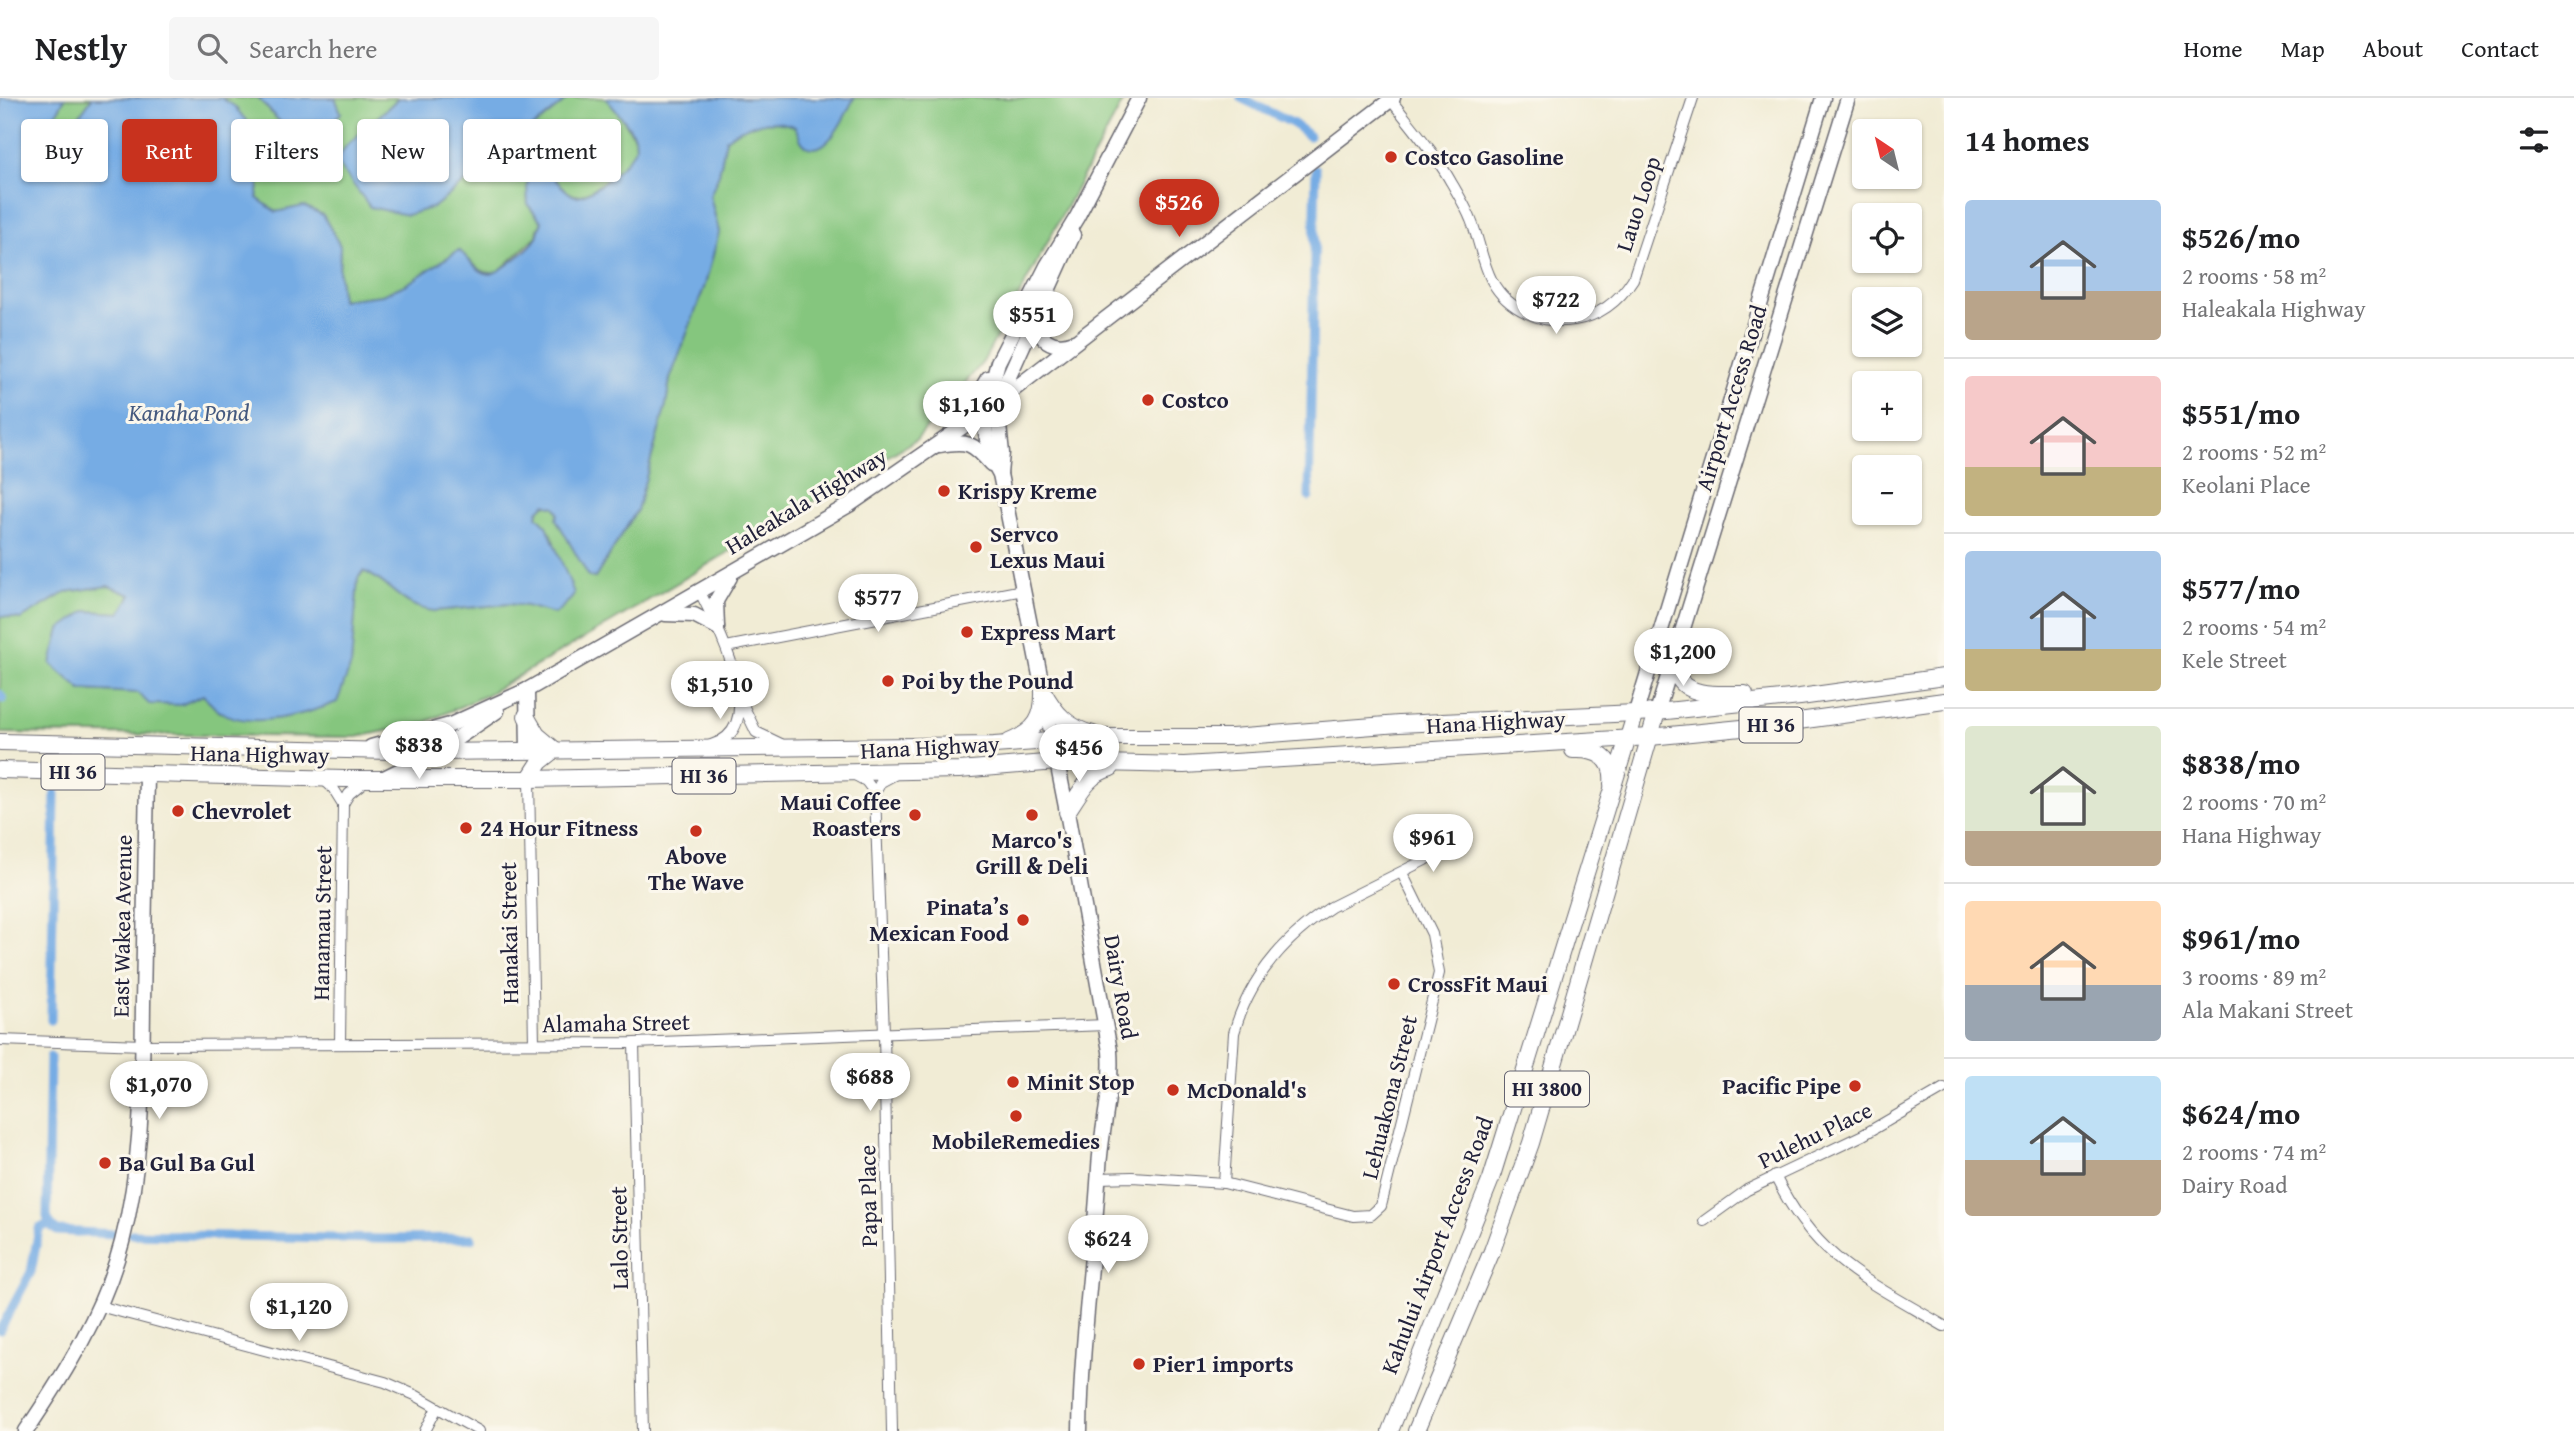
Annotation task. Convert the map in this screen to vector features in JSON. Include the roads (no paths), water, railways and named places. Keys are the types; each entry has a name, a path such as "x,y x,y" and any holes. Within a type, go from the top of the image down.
{"main road":[{"path":"1675,654 1678,677 1691,690 1701,693 1748,694 1891,678 1942,678"},
{"name":"Hana Highway","path":"0,742 437,752 994,745 1105,737 1233,737 1399,724 1657,712 1942,678"},
{"path":"1043,690 1052,707 1066,723 1080,731 1105,737"},
{"path":"994,745 1013,740 1032,727 1044,709 1043,690"},
{"name":"Hana Highway","path":"0,770 322,778 529,779 901,772 1057,762 1184,765 1357,752 1650,737 1762,726 1944,701"},
{"name":"Kahului Airport Access Road","path":"1390,1431 1491,1179 1636,712"},
{"name":"HI 3800","path":"1416,1431 1492,1251 1531,1143 1657,712"},
{"path":"526,716 537,735 555,750 540,762 529,779"},
{"name":"HI 36","path":"116,745 138,759 147,775 158,758 186,747"},
{"path":"1357,752 1425,758 1589,750 1602,757 1610,768 1613,781 1609,794"},
{"path":"528,751 529,779"},
{"path":"1067,813 1094,774 1127,765"}],"street":[{"path":"939,445 970,408 998,362 1139,98"},
{"name":"Lauo Loop","path":"1392,99 1455,187 1471,218 1489,274 1498,291 1525,312 1543,319 1562,321 1597,314 1615,301 1633,279 1693,98"},
{"name":"Airport Access Road","path":"1636,712 1823,98"},
{"name":"Airport Access Road","path":"1657,712 1848,98"},
{"name":"Haleakala Highway","path":"377,778 437,752 527,690 849,505 939,445 987,410 1007,390 1392,99"},
{"path":"1053,740 1000,474 1002,453 999,425 1007,390 1037,313 1070,243 1077,217"},
{"path":"1007,390 1003,371 1031,311 1036,288"},
{"path":"1037,313 1038,330 1045,340 1059,345 1075,341"},
{"path":"998,362 985,428 990,456 1000,474"},
{"path":"939,445 959,442 973,445 1000,474"},
{"path":"717,627 716,601 734,571"},
{"path":"726,648 1023,590"},
{"path":"699,592 726,648 739,697 758,734 776,743 792,746"},
{"path":"660,614 694,615 717,627"},
{"path":"527,690 528,751"},
{"name":"Haleakala Highway","path":"356,751 450,725 527,690"},
{"path":"704,747 723,740 732,732 737,718 739,697"},
{"name":"Dairy Road","path":"1053,740 1110,1051 1111,1081 1099,1178 1080,1388 1080,1431"},
{"path":"846,773 863,779 875,793 883,780 901,772"},
{"name":"East Wakea Avenue","path":"26,1431 68,1370 99,1306 122,1244 137,1170 143,1100 147,775"},
{"path":"322,778 333,788 343,804 349,794 377,778"},
{"name":"Hanakai Street","path":"529,779 534,1043"},
{"name":"Papa Place","path":"875,793 884,1033 892,1431"},
{"name":"Hanamau Street","path":"340,1043 343,804"},
{"path":"1099,1178 1132,1177 1224,1183 1234,1033 1241,1010 1258,977 1289,938 1331,907 1449,848"},
{"name":"Lehuakona Street","path":"1224,1183 1353,1216 1371,1215 1381,1205 1439,973 1432,934 1402,873"},
{"name":"Alamaha Street","path":"0,1040 143,1045 634,1043 1106,1024"},
{"name":"Lalo Street","path":"634,1043 643,1431"},
{"name":"Pulehu Place","path":"1704,1221 1747,1189 1863,1135 1944,1088"},
{"path":"1775,1176 1806,1227 1839,1261 1858,1276 1944,1326"},
{"path":"99,1306 385,1382 415,1395 479,1431"},
{"path":"425,1431 437,1408"}],"water":[{"name":"Kanaha Pond","path":"0,98 65,98 55,116 63,119 21,119 21,182 108,182 108,119 77,119 92,98 221,98 234,106 245,119 231,119 231,182 260,182 257,198 276,212 304,206 323,215 340,246 341,300 382,295 407,284 459,250 485,273 500,270 529,247 537,237 542,222 528,205 528,182 558,182 575,196 582,195 604,182 621,182 621,166 634,150 635,138 606,98 854,98 836,132 822,146 806,146 800,140 795,127 768,122 741,129 726,139 719,174 710,196 719,232 705,285 670,379 666,405 637,510 595,578 589,577 556,519 558,513 555,507 545,504 538,511 537,516 547,526 574,593 555,614 509,604 434,611 422,609 363,571 358,578 351,665 337,702 295,715 261,720 231,717 217,709 203,695 181,705 149,704 138,693 81,690 51,664 60,629 86,611 120,613 131,595 108,586 66,592 21,619 0,616"},
{"path":"258,98 335,98 341,113 335,119 277,119"},
{"path":"399,98 569,98 543,119 463,119 465,182 434,207 407,215 370,207 343,170 343,151 357,136 357,182 449,182 449,119 376,119"}],"waterway":[{"path":"1241,98 1294,124 1309,136"},
{"path":"1309,497 1316,169"},
{"path":"0,694 3,699"},
{"path":"51,1020 55,793"},
{"path":"50,1057 47,1217 57,1231 116,1234"},
{"path":"0,1330 31,1272 39,1229 50,1223"},
{"path":"131,1234 472,1238"}],"place":[{"name":"Costco Gasoline","path":"1391,157"},
{"name":"Costco","path":"1148,400"},
{"name":"Krispy Kreme","path":"944,491"},
{"name":"Servco Lexus Maui","path":"976,547"},
{"name":"Express Mart","path":"967,632"},
{"name":"Poi by the Pound","path":"888,681"},
{"name":"Chevrolet","path":"178,811"},
{"name":"Maui Coffee Roasters","path":"915,815"},
{"name":"Marco's Grill & Deli","path":"1032,815"},
{"name":"24 Hour Fitness","path":"466,828"},
{"name":"Above The Wave","path":"696,831"},
{"name":"Pinata’s Mexican Food","path":"1023,920"},
{"name":"CrossFit Maui","path":"1394,984"},
{"name":"Minit Stop","path":"1013,1082"},
{"name":"Pacific Pipe","path":"1855,1086"},
{"name":"McDonald's","path":"1173,1090"},
{"name":"MobileRemedies","path":"1016,1116"},
{"name":"Ba Gul Ba Gul","path":"105,1163"},
{"name":"Pier1 imports","path":"1139,1364"}]}
